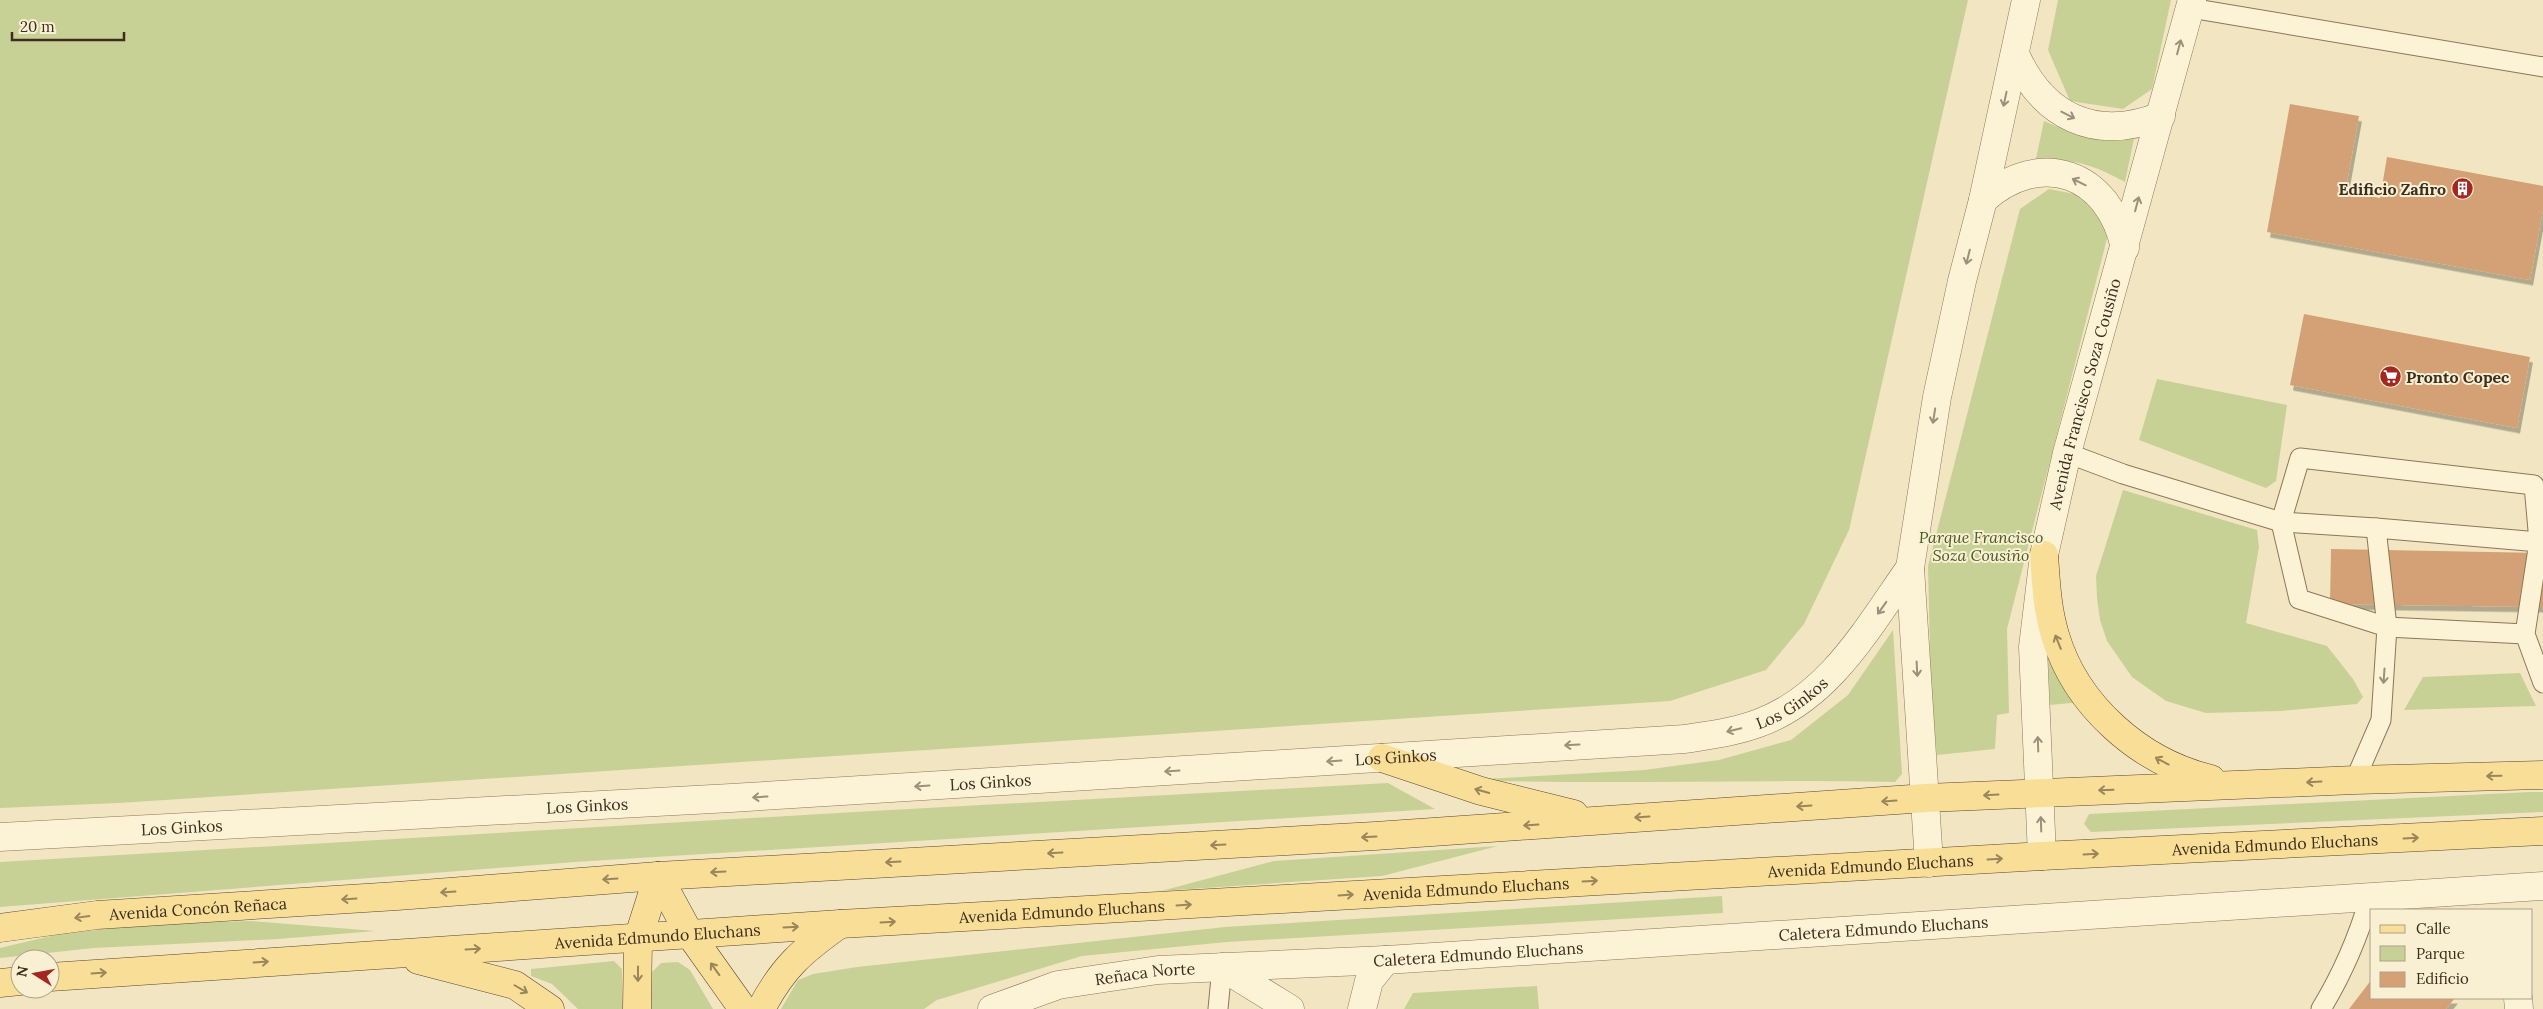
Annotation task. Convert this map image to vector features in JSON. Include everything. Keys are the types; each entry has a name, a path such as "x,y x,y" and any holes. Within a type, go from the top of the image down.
{"main road":[{"path":"2044,555 2047,602 2055,637 2069,670 2092,706 2137,747 2165,763 2196,775 2242,785"},
{"path":"1382,758 1480,791 1597,820"},
{"path":"658,876 1375,836 1926,798 2355,780 2543,775"},
{"name":"Avenida Edmundo Eluchans","path":"390,954 638,939 689,933 840,924 2042,856 2543,831"},
{"path":"658,876 689,933 744,1009"},
{"path":"637,1009 638,939 658,876"},
{"name":"Avenida Concón Reñaca","path":"0,928 97,915 397,896 658,876"},
{"path":"761,1009 790,963 806,947 840,924"},
{"path":"60,976 390,954 515,985 550,1009"}],"street":[{"path":"1929,863 1910,568 1937,397 1962,281 1983,200 2026,0"},
{"name":"Avenida Francisco Soza Cousiño","path":"2042,856 2033,647 2044,555 2067,453 2191,4"},
{"path":"2015,54 2025,76 2039,94 2057,109 2078,120 2099,126 2125,126 2144,123 2161,116"},
{"path":"1983,200 2010,180 2026,174 2064,175 2086,184 2101,196 2112,211 2121,229 2124,248"},
{"name":"Los Ginkos","path":"0,837 722,799 1684,739 1739,730 1760,723 1800,701 1846,658 1910,568"},
{"name":"Caletera Edmundo Eluchans","path":"1222,967 1386,960 2370,897 2513,899 2543,886"},
{"path":"1362,1009 1370,982 1386,960"},
{"path":"1222,967 1290,1009"},
{"name":"Reñaca Norte","path":"992,1009 1058,985 1158,970 1222,967"}],"lane":[{"path":"2191,4 2543,67"},
{"path":"2067,453 2123,474 2280,522 2539,542"},
{"path":"2525,634 2387,627 2299,598 2280,522 2300,458 2534,485 2539,542 2525,634 2543,683"},
{"path":"2355,780 2381,720 2387,627 2376,528"},
{"path":"2322,1009 2340,978 2359,936 2370,897"},
{"path":"1218,1009 1222,967"}],"green space":[{"path":"0,0 1968,0 1849,530 1804,624 1766,670 1670,701 119,803 0,808"},
{"path":"2058,0 2171,0 2152,89 2123,109 2070,101 2048,50"},
{"path":"2044,121 2067,131 2106,141 2134,139 2125,182 2082,163 2048,161 2035,163"},
{"name":"Parque Francisco Soza Cousiño","path":"2049,189 2095,198 2111,223 2007,629 2009,713 1997,715 1995,749 1937,755 1931,694 1928,566 2020,209"},
{"path":"2157,379 2287,405 2276,481 2266,488 2139,440"},
{"path":"2123,490 2257,530 2259,547 2246,623 2327,646 2353,679 2363,697 2357,704 2281,711 2206,713 2166,701 2132,677 2107,641 2100,620 2097,598 2096,576"},
{"path":"1893,630 1902,774 1895,782 1573,782 1466,780 1644,770 1719,760 1791,740 1848,695"},
{"path":"2048,653 2081,702 2050,705"},
{"path":"2520,673 2536,706 2404,710 2423,677"},
{"path":"1388,783 1435,809 575,862 0,907 0,862"},
{"path":"2543,792 2543,812 2091,832 2084,824 2089,814"},
{"path":"1498,846 1382,876 1161,891 1274,861"},
{"path":"1722,896 1723,913 1227,942 1082,956 937,1000 924,1009 781,1009 798,980 813,974 857,967 1225,927"},
{"path":"250,921 376,931 278,939 94,948 60,952 60,949 10,949 10,957 0,958 0,948 59,934 155,924"},
{"path":"614,961 622,969 623,1009 578,1009 552,984 531,976 531,969"},
{"path":"678,962 690,970 713,1009 649,1009 649,975 661,963"},
{"path":"1537,986 1539,1009 1404,1009 1413,993"}],"building":[{"name":"Edificio Zafiro","path":"2290,104 2359,116 2345,192 2380,198 2387,157 2543,186 2543,209 2530,280 2267,232"},
{"path":"2304,314 2530,357 2517,428 2290,385"},
{"path":"2331,549 2543,553 2543,607 2330,604"},
{"path":"2370,982 2370,999 2454,999 2446,1009 2349,1009"}],"place":[{"name":"Edificio Zafiro","path":"2462,189"},
{"name":"Pronto Copec","path":"2390,377"}]}
